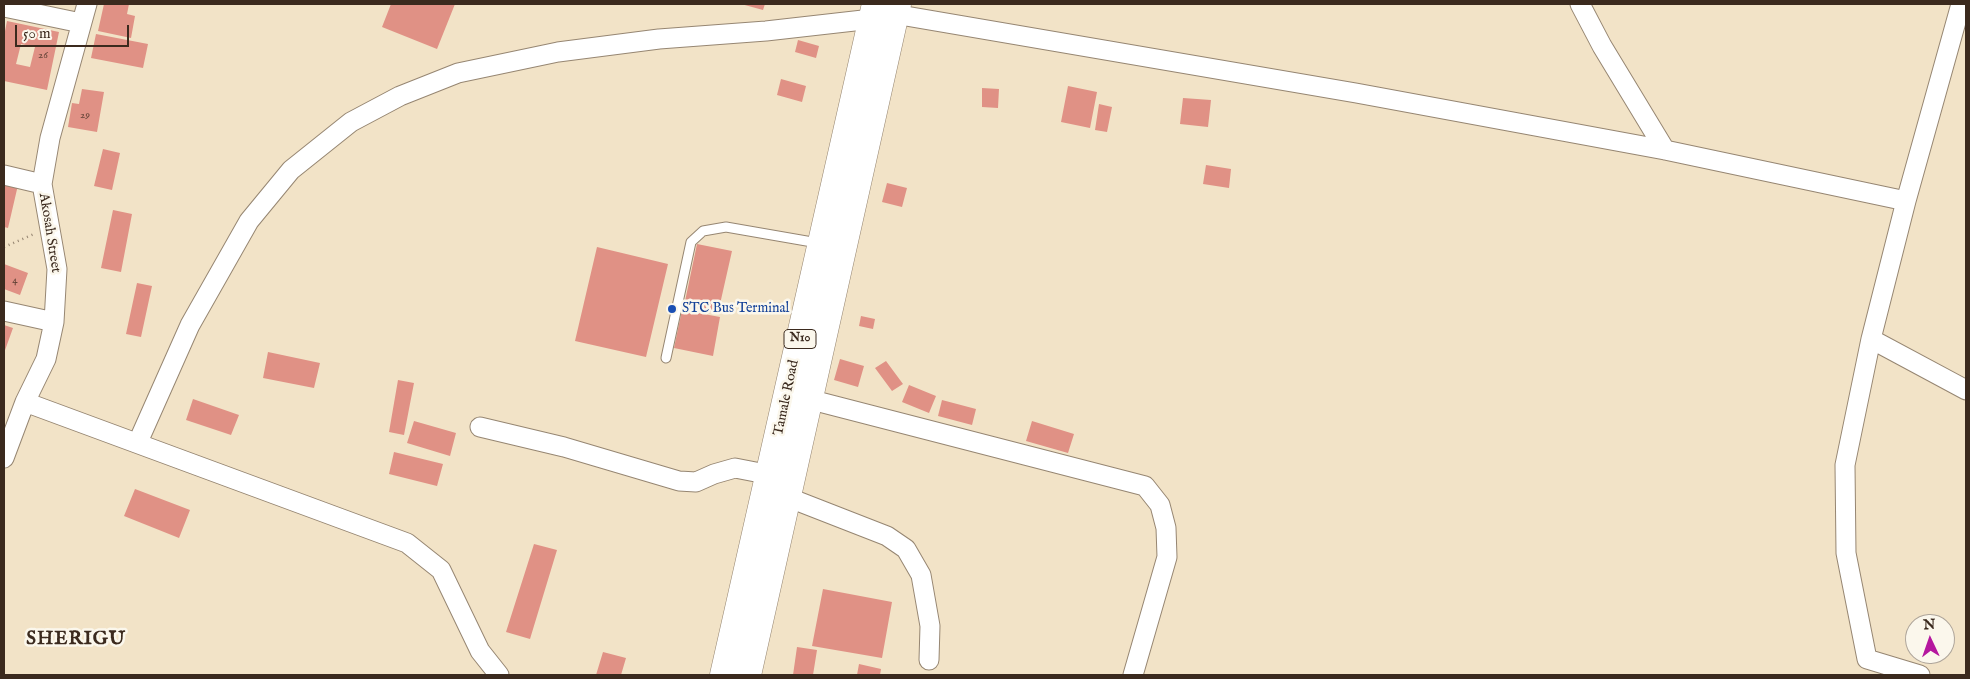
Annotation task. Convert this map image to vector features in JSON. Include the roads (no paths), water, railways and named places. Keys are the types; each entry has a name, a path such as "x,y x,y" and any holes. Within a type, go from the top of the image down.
{"highway":[{"name":"Tamale Road","path":"724,675 885,10"},
{"name":"Tamale Road","path":"747,675 808,399 825,259"}],"street":[{"name":"Akosah Street","path":"4,458 25,402 46,359 54,322 57,269 42,184 50,138 87,4"},
{"path":"1580,4 1602,46 1665,150"},
{"path":"1920,675 1867,659 1846,553 1845,465 1871,339 1906,201 1958,40 1961,4"},
{"path":"4,7 81,23"},
{"path":"138,442 190,325 248,221 291,170 351,122 400,96 458,73 558,52 659,39 766,31 885,10 1356,93 1665,150 1906,201"},
{"path":"4,175 42,184"},
{"path":"4,310 54,322"},
{"path":"1871,339 1966,390"},
{"path":"808,399 1145,486 1160,505 1166,528 1167,557 1136,675"},
{"path":"25,402 138,442 407,543 441,570 480,651 499,675"},
{"path":"480,427 564,447 680,481 696,482 735,468 771,475"},
{"path":"787,497 886,536 906,549 921,575 930,626 929,660"}],"lane":[{"path":"666,358 691,242 703,230 726,227 825,259"}],"place":[{"name":"STC Bus Terminal","path":"672,309"}],"district":[{"name":"SHERIGU","path":"76,640"}]}
